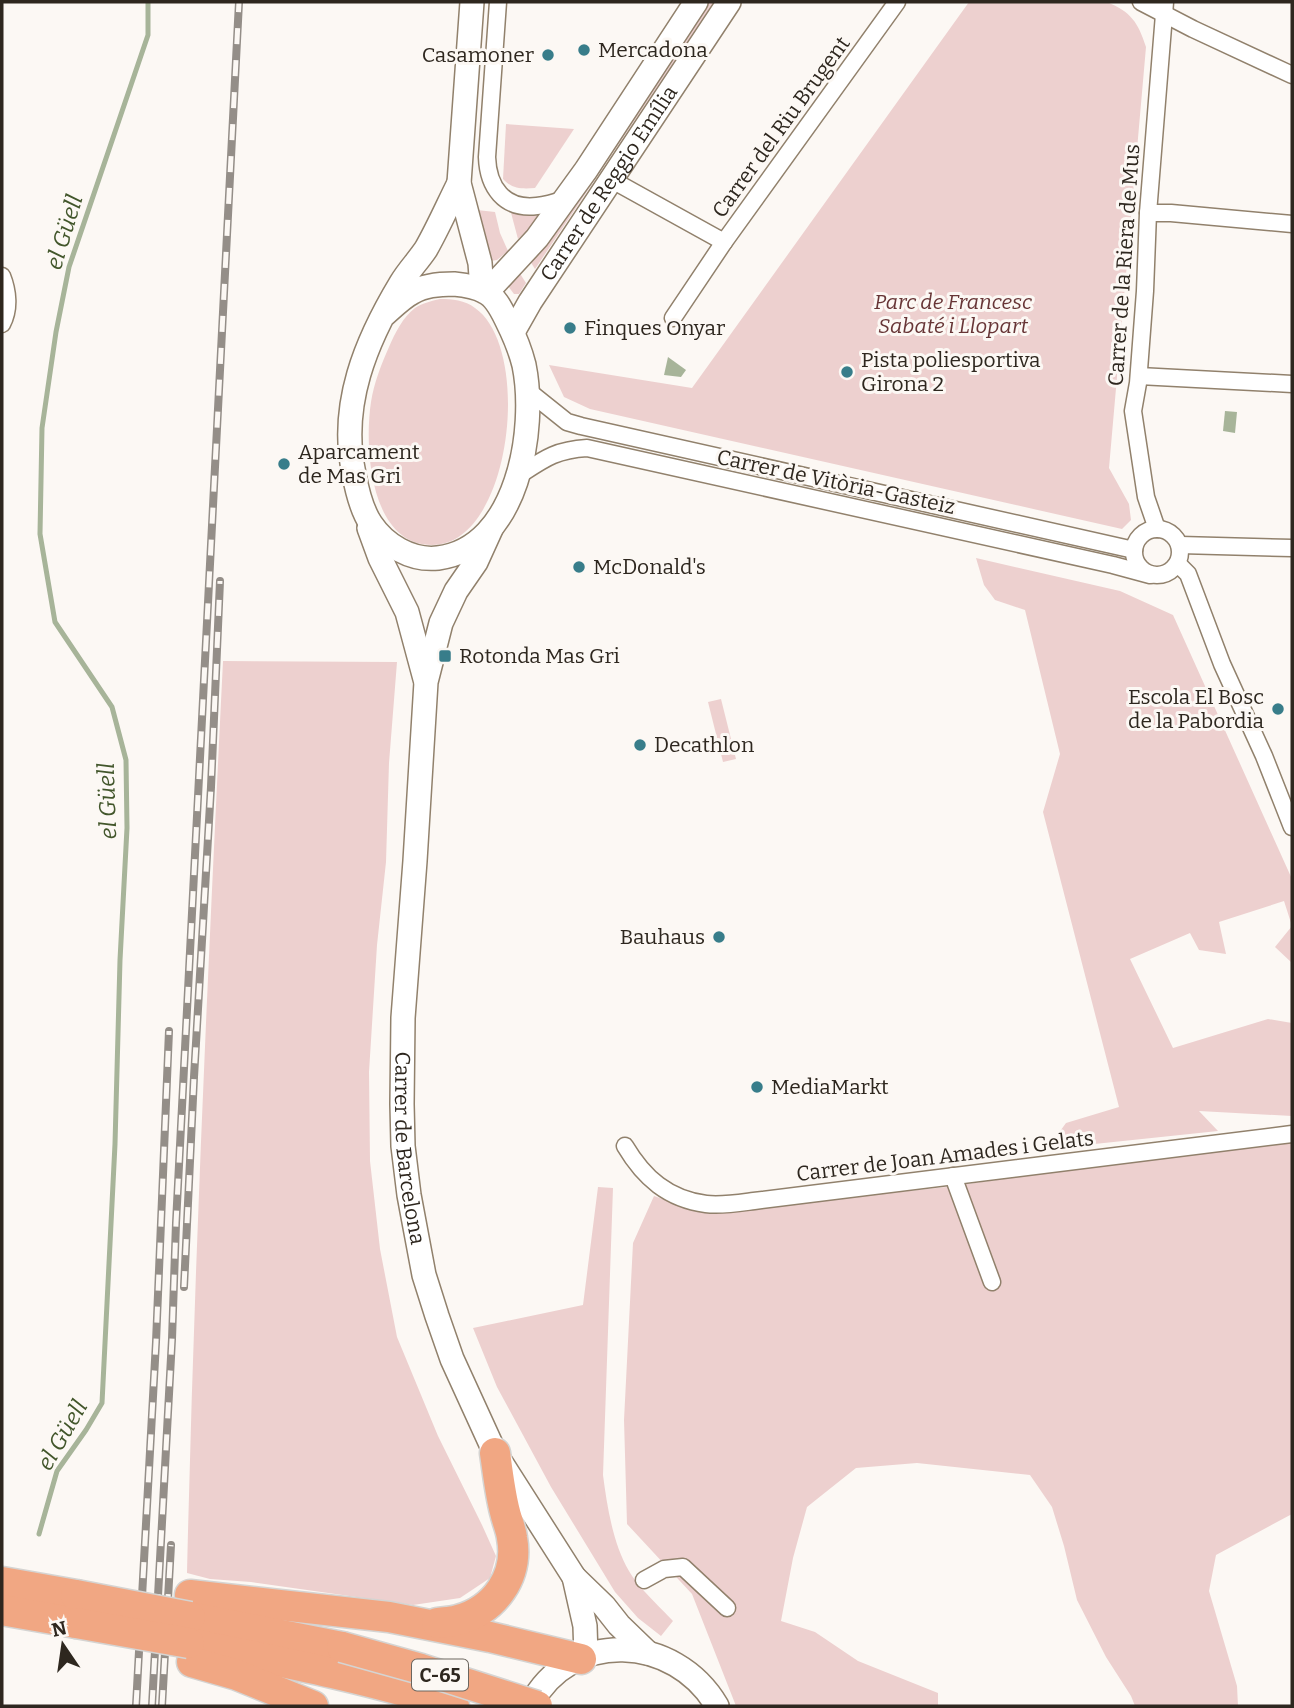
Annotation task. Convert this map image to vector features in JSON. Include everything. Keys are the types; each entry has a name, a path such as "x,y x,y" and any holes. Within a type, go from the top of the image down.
{"highway":[{"path":"425,1625 471,1615 489,1605 506,1585 513,1565 512,1539 495,1453"},
{"path":"2,1572 15,1572 154,1652 189,1629 389,1617 584,1657"},
{"name":"C-65","path":"2,1582 76,1609 189,1629 341,1661 421,1669 537,1706"},
{"path":"2,1619 12,1623 76,1609"},
{"name":"C-65","path":"2,1611 76,1609"},
{"path":"189,1629 237,1675 312,1706"},
{"name":"C-65","path":"341,1661 419,1695 454,1706"}],"main road":[{"path":"460,178 427,248 402,281 366,348 351,409 349,437 352,466 365,516 377,533 395,547 408,555 428,559 442,558 471,547 491,529 519,476 527,424 527,390 518,344 480,263 460,178 472,2"},
{"name":"Carrer de Reggio Emília","path":"490,287 537,238 696,2"},
{"name":"Carrer de Reggio Emília","path":"513,332 530,302 729,2"},
{"path":"384,315 413,292 425,287 453,284 490,287"},
{"name":"Carrer de Barcelona","path":"365,516 380,558 407,612 426,682"},
{"name":"Carrer de Barcelona","path":"491,529 476,562 456,591 441,623 426,682 403,1018 403,1146 409,1195 424,1275 452,1359 495,1453 574,1577 648,1653"},
{"name":"Carrer de Barcelona","path":"574,1577 585,1626 584,1657"},
{"path":"530,1706 539,1691 565,1667 584,1657 621,1650 648,1653 670,1660 691,1674 718,1706"}],"street":[{"path":"498,2 488,144 490,178 494,187 516,205 536,206 565,199"},
{"name":"Carrer del Riu Brugent","path":"673,317 897,2"},
{"path":"1141,2 1165,7 1193,29 1292,75"},
{"name":"Carrer de la Riera de Mus","path":"1157,529 1146,497 1133,411 1139,376 1148,213 1165,7"},
{"path":"460,178 488,144"},
{"name":"Carrer del Riu Brugent","path":"612,180 724,242"},
{"path":"1148,213 1292,224"},
{"path":"2,276 8,296 6,316 2,324"},
{"path":"1139,376 1292,384"},
{"name":"Carrer de Vitòria-Gasteiz","path":"527,390 567,422 581,426 1134,550"},
{"name":"Carrer de Vitòria-Gasteiz","path":"519,476 549,456 569,449 587,448 1150,575"},
{"path":"1157,529 1170,533 1180,544 1178,564 1166,575 1150,575 1143,571 1135,558 1134,550 1138,540 1149,530 1157,529"},
{"path":"1180,544 1292,548"},
{"path":"1178,564 1188,574 1222,664 1264,756 1292,827"},
{"name":"Carrer de Joan Amades i Gelats","path":"625,1146 635,1163 659,1187 674,1195 707,1205 1292,1134"},
{"path":"953,1176 992,1282"},
{"path":"644,1580 664,1569 683,1567 727,1608"}],"green space":[{"path":"708,2 714,2 535,269 530,261 546,245"},
{"name":"Parc de Francesc Sabaté i Llopart","path":"969,2 1107,2 1133,19 1146,47 1109,468 1129,504 1131,520 1122,529 590,409 564,397 549,365 692,388"},
{"path":"506,124 574,129 535,188 518,188 503,179"},
{"path":"510,209 539,214 532,226 518,239"},
{"path":"477,210 495,212 508,251 497,260 491,261"},
{"path":"519,272 526,283 519,294 514,294 508,286"},
{"path":"440,299 458,300 471,305 493,330 504,362 508,401 505,442 496,481 481,514 459,536 432,545 411,541 395,529 384,512 371,467 369,421 376,381 397,331 415,308"},
{"path":"976,558 1120,591 1173,615 1292,879 1292,926 1284,901 1219,922 1226,954 1199,950 1190,933 1130,959 1173,1048 1268,1019 1292,1023 1292,1116 1199,1111 1218,1131 1047,1149 1066,1123 1119,1107 1043,812 1060,754 1025,610 995,600 984,585"},
{"path":"223,661 397,662 389,763 386,862 377,945 369,1072 370,1161 380,1249 397,1337 438,1436 496,1556 490,1578 460,1598 413,1605 251,1582 210,1579 187,1573 202,1117"},
{"path":"721,699 736,759 723,762 708,702"},
{"path":"1292,926 1292,963 1275,947"},
{"path":"1292,1143 1292,1514 1216,1555 1209,1591 1237,1686 1238,1706 1135,1706 1077,1600 1052,1507 1030,1475 917,1463 856,1468 807,1507 793,1558 781,1621 815,1632 858,1661 938,1693 938,1706 736,1706 692,1594 627,1524 624,1420 633,1243 654,1196 703,1213 946,1187 1131,1161"},
{"path":"598,1187 613,1188 603,1475 612,1524 623,1560 638,1584 673,1621 661,1636 638,1618 615,1592 551,1487 497,1387 473,1328 583,1305"}],"shaded area":[{"path":"668,357 686,370 681,377 664,375"},
{"path":"1225,411 1237,412 1235,433 1223,431"}],"waterway":[{"name":"el Güell","path":"39,1534 57,1471 102,1403 127,828 126,760 112,707 55,622 40,534 42,428 69,267 148,35 148,2"}],"railway":[{"path":"152,1706 239,2"},
{"path":"184,1287 220,581"},
{"path":"136,1706 156,1342 169,1031"},
{"path":"162,1706 171,1545"}],"place":[{"name":"Mercadona","path":"584,50"},
{"name":"Casamoner","path":"548,55"},
{"name":"Finques Onyar","path":"570,328"},
{"name":"Pista poliesportiva Girona 2","path":"847,372"},
{"name":"Aparcament de Mas Gri","path":"284,464"},
{"name":"McDonald's","path":"579,567"},
{"name":"Rotonda Mas Gri","path":"445,656"},
{"name":"Escola El Bosc de la Pabordia","path":"1278,709"},
{"name":"Decathlon","path":"640,745"},
{"name":"Bauhaus","path":"719,937"},
{"name":"MediaMarkt","path":"757,1087"}]}
